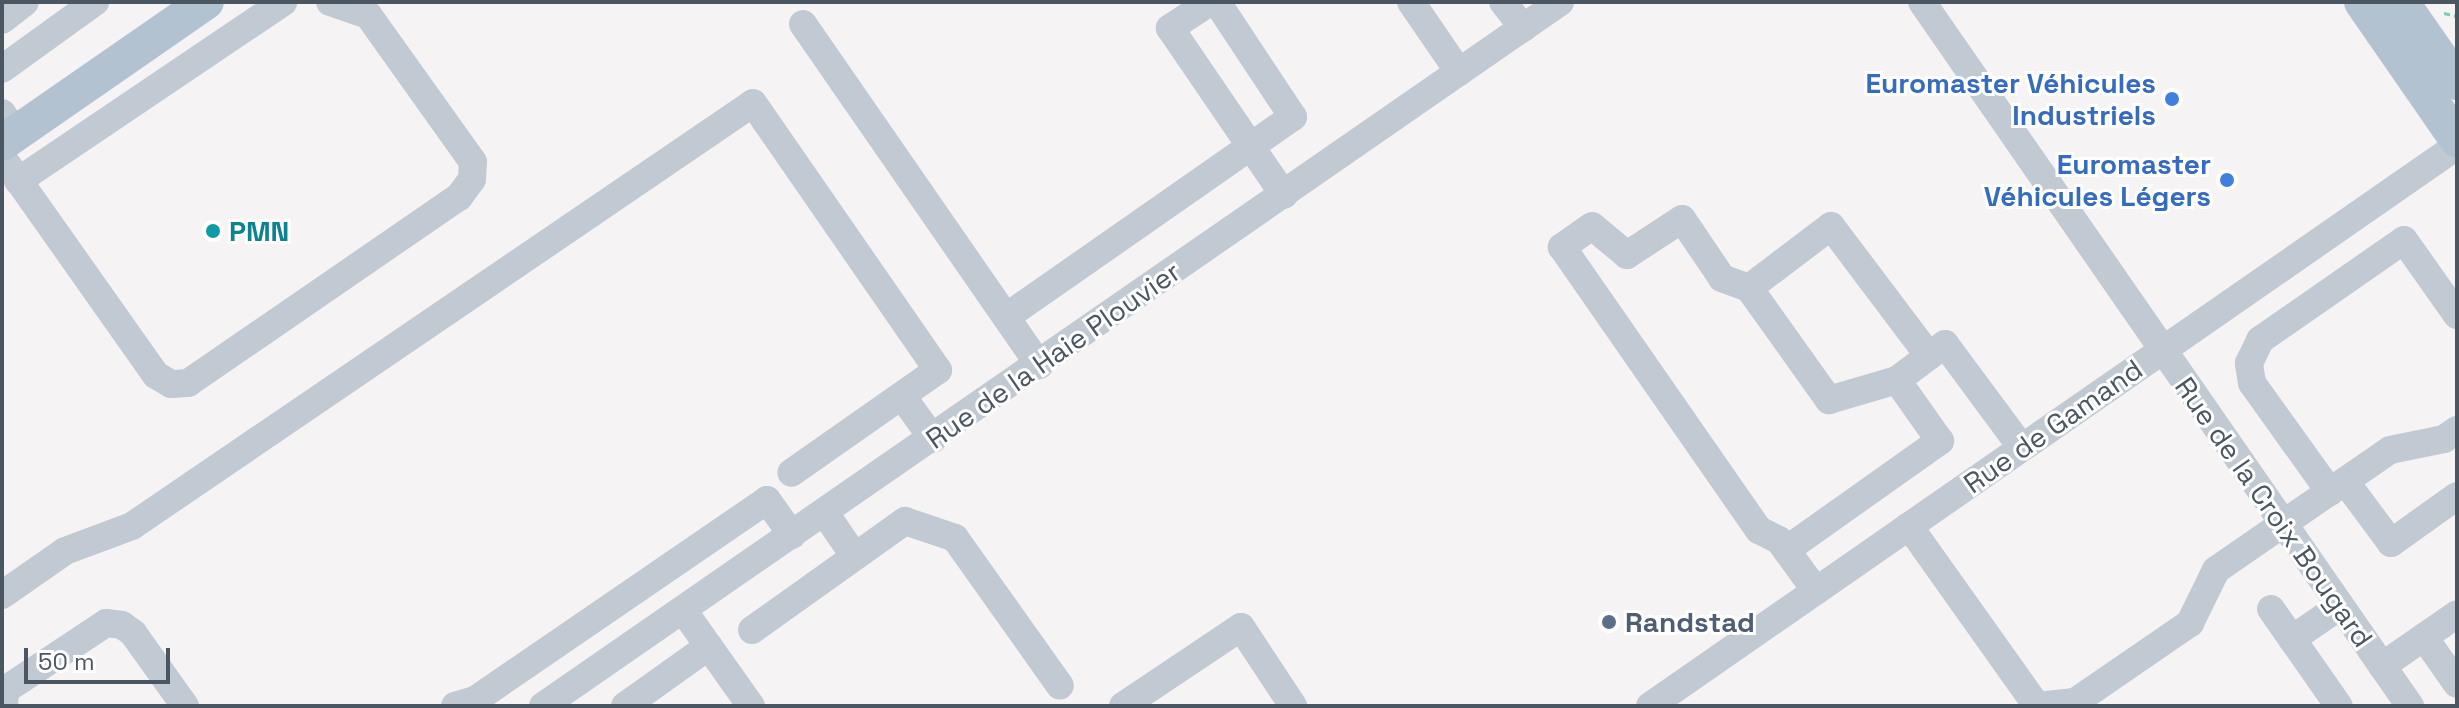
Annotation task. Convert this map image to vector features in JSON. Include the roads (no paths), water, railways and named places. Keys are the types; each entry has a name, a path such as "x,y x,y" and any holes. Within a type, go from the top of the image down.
{"main road":[{"path":"7,137 171,2"},
{"path":"7,137 206,2"},
{"path":"2362,2 2457,139"},
{"path":"2401,2 2457,82"}],"street":[{"path":"2,20 25,2"},
{"path":"2,69 95,2"},
{"path":"283,2 253,10 7,137 156,375 171,384 188,383 459,197 472,179 473,162 368,15 330,2"},
{"path":"1210,2 1170,28 1284,195"},
{"path":"1006,317 1293,117 1217,2"},
{"path":"1411,2 1459,72"},
{"path":"1503,2 1523,28"},
{"name":"Rue de la Haie Plouvier","path":"543,706 933,439 1560,2"},
{"name":"Rue de la Croix Bougard","path":"1922,2 2160,351 2410,706"},
{"path":"803,24 1039,365"},
{"path":"2,595 65,551 132,526 753,103 938,370 791,473"},
{"name":"Rue de Gamand","path":"1650,706 2457,146"},
{"path":"1816,591 1786,550 1759,530 1562,247 1592,226 1627,255 1682,219 1722,278 1749,288 1829,400 1897,380 1945,344 2022,448"},
{"path":"1749,288 1831,226 1929,356"},
{"path":"2457,315 2404,240 2260,340 2249,363 2252,383 2338,486 2391,543 2457,496"},
{"path":"1786,550 1940,441 1897,380"},
{"path":"902,396 933,439"},
{"path":"1909,526 2037,706 2075,702 2190,623 2216,570 2390,450 2444,439 2457,430"},
{"path":"470,704 767,500 792,535"},
{"path":"825,513 853,554"},
{"path":"752,630 853,554 905,521 955,538 1060,686"},
{"path":"2292,639 2340,606"},
{"path":"2271,609 2339,706"},
{"path":"683,610 751,706"},
{"path":"2382,666 2457,614"},
{"path":"4,706 5,690 106,623 122,625 133,633 185,706"},
{"path":"1123,706 1241,627 1293,706"},
{"path":"2424,637 2457,684"},
{"path":"597,669 624,706 709,646"}],"place":[{"name":"Euromaster Véhicules Industriels","path":"2172,99"},
{"name":"Euromaster Véhicules Légers","path":"2227,180"},
{"name":"PMN","path":"213,231"},
{"name":"Randstad","path":"1609,622"}]}
